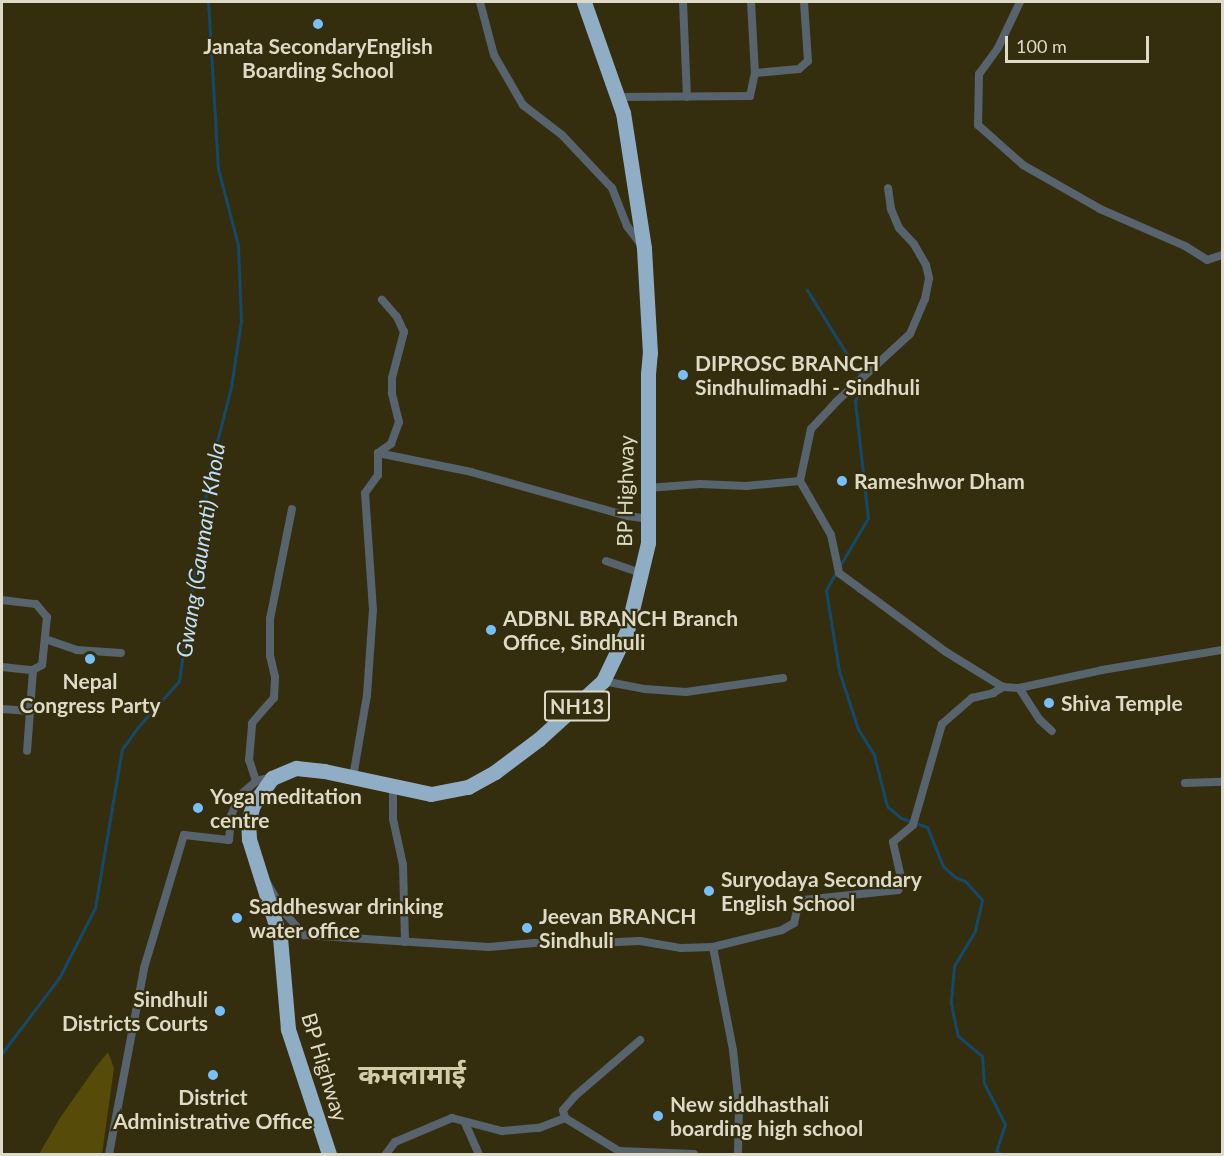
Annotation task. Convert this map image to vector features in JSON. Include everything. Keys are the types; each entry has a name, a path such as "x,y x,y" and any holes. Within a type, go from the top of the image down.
{"highway":[{"name":"BP Highway","path":"330,1155 288,1029 280,938 249,839 248,822 253,805 272,778 296,768 353,777 431,794 452,792 477,784 539,739 603,681 627,631 648,543 650,353 644,249 630,148 617,97 584,2"}],"street":[{"path":"480,2 494,55 523,105 562,135 612,188 627,226 644,249"},
{"path":"683,2 687,97"},
{"path":"617,97 750,96 755,74 751,2"},
{"path":"755,74 799,69 808,61 804,2"},
{"path":"1020,2 998,48 979,74 978,125 1023,165 1100,208 1185,246 1207,260 1222,255"},
{"path":"888,188 891,209 899,228 914,244 926,265 929,278 925,299 909,334 836,402 811,429 800,481 831,535 839,573 946,652 1003,687 1019,688 1102,670 1222,650"},
{"path":"378,453 391,444 399,422 392,393 392,378 404,332 397,317 382,300"},
{"path":"378,453 471,472 628,516 649,519"},
{"path":"353,777 367,696 373,610 365,493 378,475 378,453"},
{"path":"648,488 700,484 746,486 800,481"},
{"path":"256,781 249,759 252,723 274,698 275,677 270,656 270,619 292,509"},
{"path":"606,561 640,573"},
{"path":"2,600 36,604 47,617 42,665 33,670 2,667"},
{"path":"45,639 77,650 121,653"},
{"path":"27,751 33,670"},
{"path":"603,681 645,689 686,692 783,678"},
{"path":"262,879 270,882 283,911 304,935 489,947 534,943 640,941 681,948 713,947 782,930 794,923 798,906 803,900 898,890 902,882 893,842 913,825 942,724 972,698 993,693 1003,687"},
{"path":"1019,688 1040,720 1052,732"},
{"path":"2,709 30,711"},
{"path":"109,1155 144,968 184,836 229,840 231,816 239,796 256,781 272,778"},
{"path":"1185,783 1222,782"},
{"path":"393,787 393,819 403,865 405,942"},
{"path":"713,947 734,1050 739,1106 740,1151 738,1155"},
{"path":"640,1040 575,1096 563,1110 565,1118 619,1151 694,1155"},
{"path":"386,1155 395,1142 452,1118 502,1131 539,1128 565,1118"},
{"path":"465,1123 479,1155"}],"shaded area":[{"path":"108,1052 114,1068 102,1154 39,1154 60,1118"}],"waterway":[{"name":"Gwang (Gaumati) Khola","path":"2,1053 59,978 95,908 122,749 138,727 179,681 209,473 231,387 241,321 238,245 218,169 208,2"},
{"path":"807,290 859,374 861,388 855,401 868,518 839,567"},
{"path":"836,572 826,590 839,671 858,729 874,755 887,806 901,818 927,827 943,866 955,877 965,881 982,900 975,931 954,966 951,1004 958,1036 982,1056 984,1083 1005,1124 996,1151 1001,1154"}],"place":[{"name":"Janata SecondaryEnglish Boarding School","path":"318,24"},
{"name":"DIPROSC BRANCH Sindhulimadhi - Sindhuli","path":"683,375"},
{"name":"Rameshwor Dham","path":"842,481"},
{"name":"ADBNL BRANCH Branch Office, Sindhuli","path":"491,630"},
{"name":"Nepal Congress Party","path":"90,659"},
{"name":"Shiva Temple","path":"1049,703"},
{"name":"Yoga meditation centre","path":"198,808"},
{"name":"Suryodaya Secondary English School","path":"709,891"},
{"name":"Saddheswar drinking water office","path":"237,918"},
{"name":"Jeevan BRANCH Sindhuli","path":"527,928"},
{"name":"Sindhuli Districts Courts","path":"220,1011"},
{"name":"District Administrative Office","path":"213,1075"},
{"name":"New siddhasthali boarding high school","path":"658,1116"}],"district":[{"name":"कमलामाई","path":"412,1074"}]}
